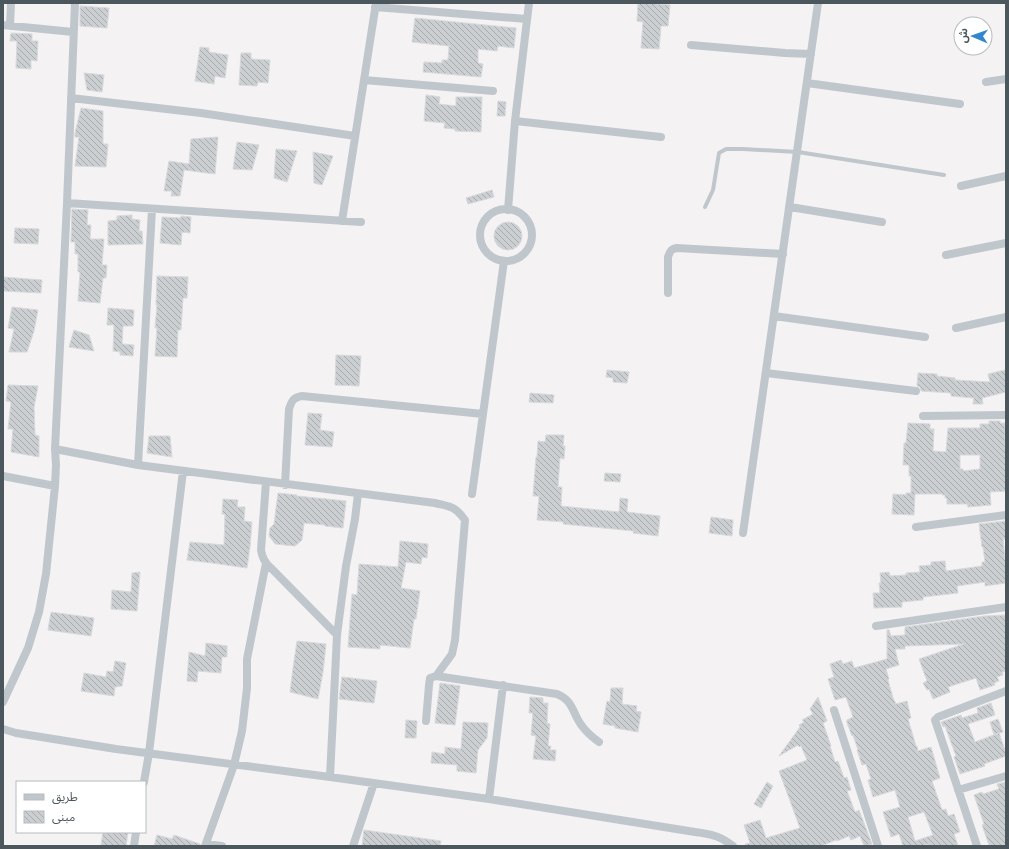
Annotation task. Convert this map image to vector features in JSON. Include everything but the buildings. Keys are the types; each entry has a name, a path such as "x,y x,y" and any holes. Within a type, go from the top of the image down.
{"street":[{"path":"11,3 7,26 73,32"},
{"path":"3,702 28,648 39,612 46,574 55,486 55,449 75,3"},
{"path":"508,210 515,121 529,3"},
{"path":"743,533 818,3"},
{"path":"342,221 376,5 527,19"},
{"path":"692,45 810,54"},
{"path":"986,82 1006,79"},
{"path":"364,80 493,91"},
{"path":"807,83 960,104"},
{"path":"71,98 200,113 356,136"},
{"path":"515,121 661,137"},
{"path":"961,186 1006,176"},
{"path":"67,203 361,222"},
{"path":"790,207 882,222"},
{"path":"138,465 152,209"},
{"path":"500,210 516,211 528,222 532,237 526,252 520,258 512,261 504,261 489,255 484,249 481,241 481,233 487,219 493,214 500,210"},
{"path":"946,255 1006,243"},
{"path":"668,293 668,256 672,249 677,248 783,254"},
{"path":"472,494 504,261"},
{"path":"774,316 925,337"},
{"path":"956,328 1006,317"},
{"path":"766,373 916,391"},
{"path":"285,484 290,409 292,401 296,397 302,396 483,414"},
{"path":"923,416 1006,415"},
{"path":"55,449 138,465 435,503 452,507 459,512 465,520 455,640 452,654 436,676"},
{"path":"144,781 149,753 183,471"},
{"path":"3,476 55,486"},
{"path":"266,482 261,550 262,557 266,564 337,635"},
{"path":"330,777 337,635 346,566 358,494"},
{"path":"916,526 1006,515"},
{"path":"222,846 206,845 234,764 242,731 247,688 247,660 266,564"},
{"path":"876,626 1006,607"},
{"path":"426,721 430,678 436,676 557,694 569,702 582,726 591,737 599,742"},
{"path":"489,799 503,685"},
{"path":"977,846 935,720 938,717 1006,691"},
{"path":"834,710 878,846"},
{"path":"3,729 16,733 149,753 489,799 710,834 723,843 733,846"},
{"path":"3,735 16,733"},
{"path":"958,790 1006,776"},
{"path":"353,846 374,783"},
{"path":"134,846 136,833"}],"lane":[{"path":"705,207 713,190 720,152 726,149 798,152 944,176"}]}
